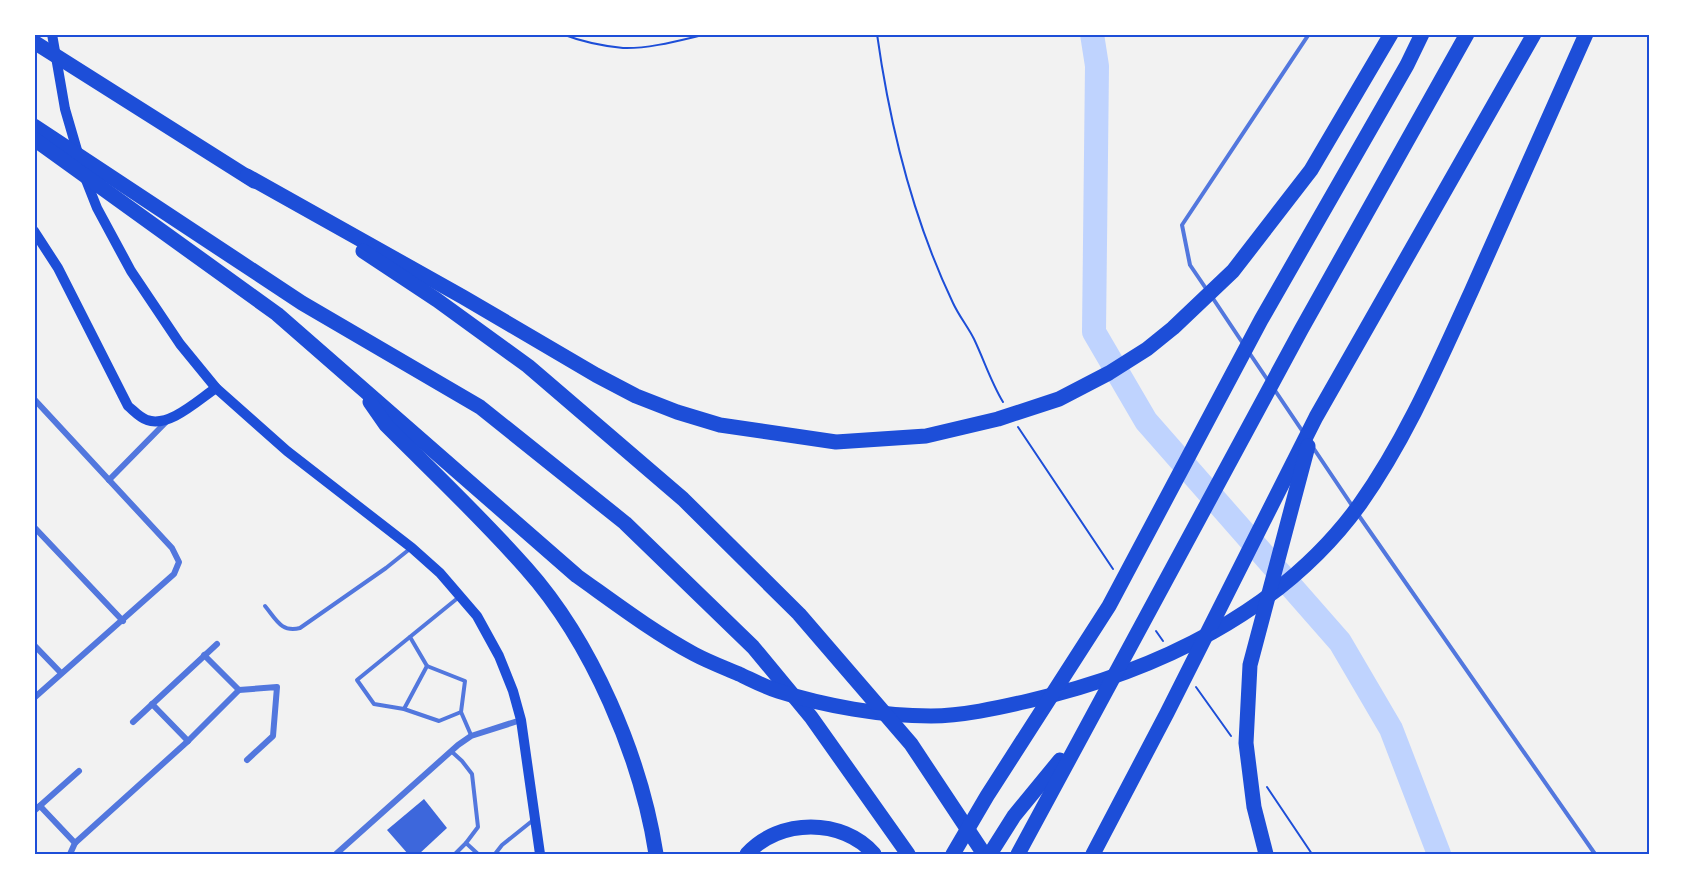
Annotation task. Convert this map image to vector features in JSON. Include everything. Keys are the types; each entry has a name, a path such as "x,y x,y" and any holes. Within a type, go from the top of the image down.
{"highway":[{"path":"247,176 636,396 720,425 836,442 926,436 1059,399 1119,367 1147,349 1173,328 1233,271 1311,170 1391,34"},
{"path":"953,855 987,796 1109,606 1261,320 1407,65 1422,34"},
{"path":"1018,855 1301,330 1467,34"},
{"path":"1093,855 1316,417 1534,34"},
{"path":"34,139 278,314 577,576 630,614 695,654 776,691 846,709 932,716 1000,707 1068,692 1126,673 1168,654 1258,603 1295,576 1323,547 1358,506 1386,465 1432,378 1586,34"},
{"path":"34,42 247,176 437,300 528,366 683,499 799,614 911,744 985,852 1082,735"},
{"path":"34,126 302,303 480,407 625,523 753,647 811,717 908,855"},
{"path":"352,378 386,425 527,569 584,650 605,691 641,784 656,855"},
{"path":"1266,855 1254,807 1246,743 1250,665 1316,417"},
{"path":"747,855 753,847 783,830 809,826 837,830 866,844 874,855"}],"main road":[{"path":"52,34 65,110 86,182 130,271 180,344 216,388 286,452 412,548 440,573 477,616 499,656 513,691 521,720 540,855"},
{"path":"34,231 58,268 128,406 144,420 157,422 168,420 216,388"}],"street":[{"path":"34,399 172,548 179,562 174,574 34,698"},
{"path":"110,480 168,420"},
{"path":"34,527 123,621"},
{"path":"133,722 217,644"},
{"path":"34,645 61,673"},
{"path":"204,655 239,690"},
{"path":"70,855 75,843 188,741 239,690 277,687 273,736 246,760"},
{"path":"152,704 188,741"},
{"path":"336,855 451,751 471,736 521,720"},
{"path":"34,811 79,771"},
{"path":"40,806 75,843"}],"lane":[{"path":"1309,34 1182,225 1190,265 1373,536 1595,855"},
{"path":"265,606 284,628 291,630 300,628 412,548"},
{"path":"461,596 357,680 374,704 404,709 439,721 461,712"},
{"path":"410,637 427,666 465,681 461,712 471,736"},
{"path":"404,709 427,666"},
{"path":"451,751 472,774 478,827 454,855"},
{"path":"495,855 502,845 535,819"},
{"path":"466,843 478,855"}],"path":[{"path":"562,34 575,39 623,48 670,43 708,34"},
{"path":"878,34 895,131 915,207 930,250 954,305 975,342 1002,413"},
{"path":"1016,423 1116,574"},
{"path":"1152,627 1163,641"},
{"path":"1194,684 1233,738"},
{"path":"1266,787 1312,855"}],"building":[{"path":"424,799 447,828 419,854 408,854 387,830"}],"waterway":[{"path":"1092,34 1097,66 1094,332 1146,421 1340,642 1391,729 1439,854"}]}
